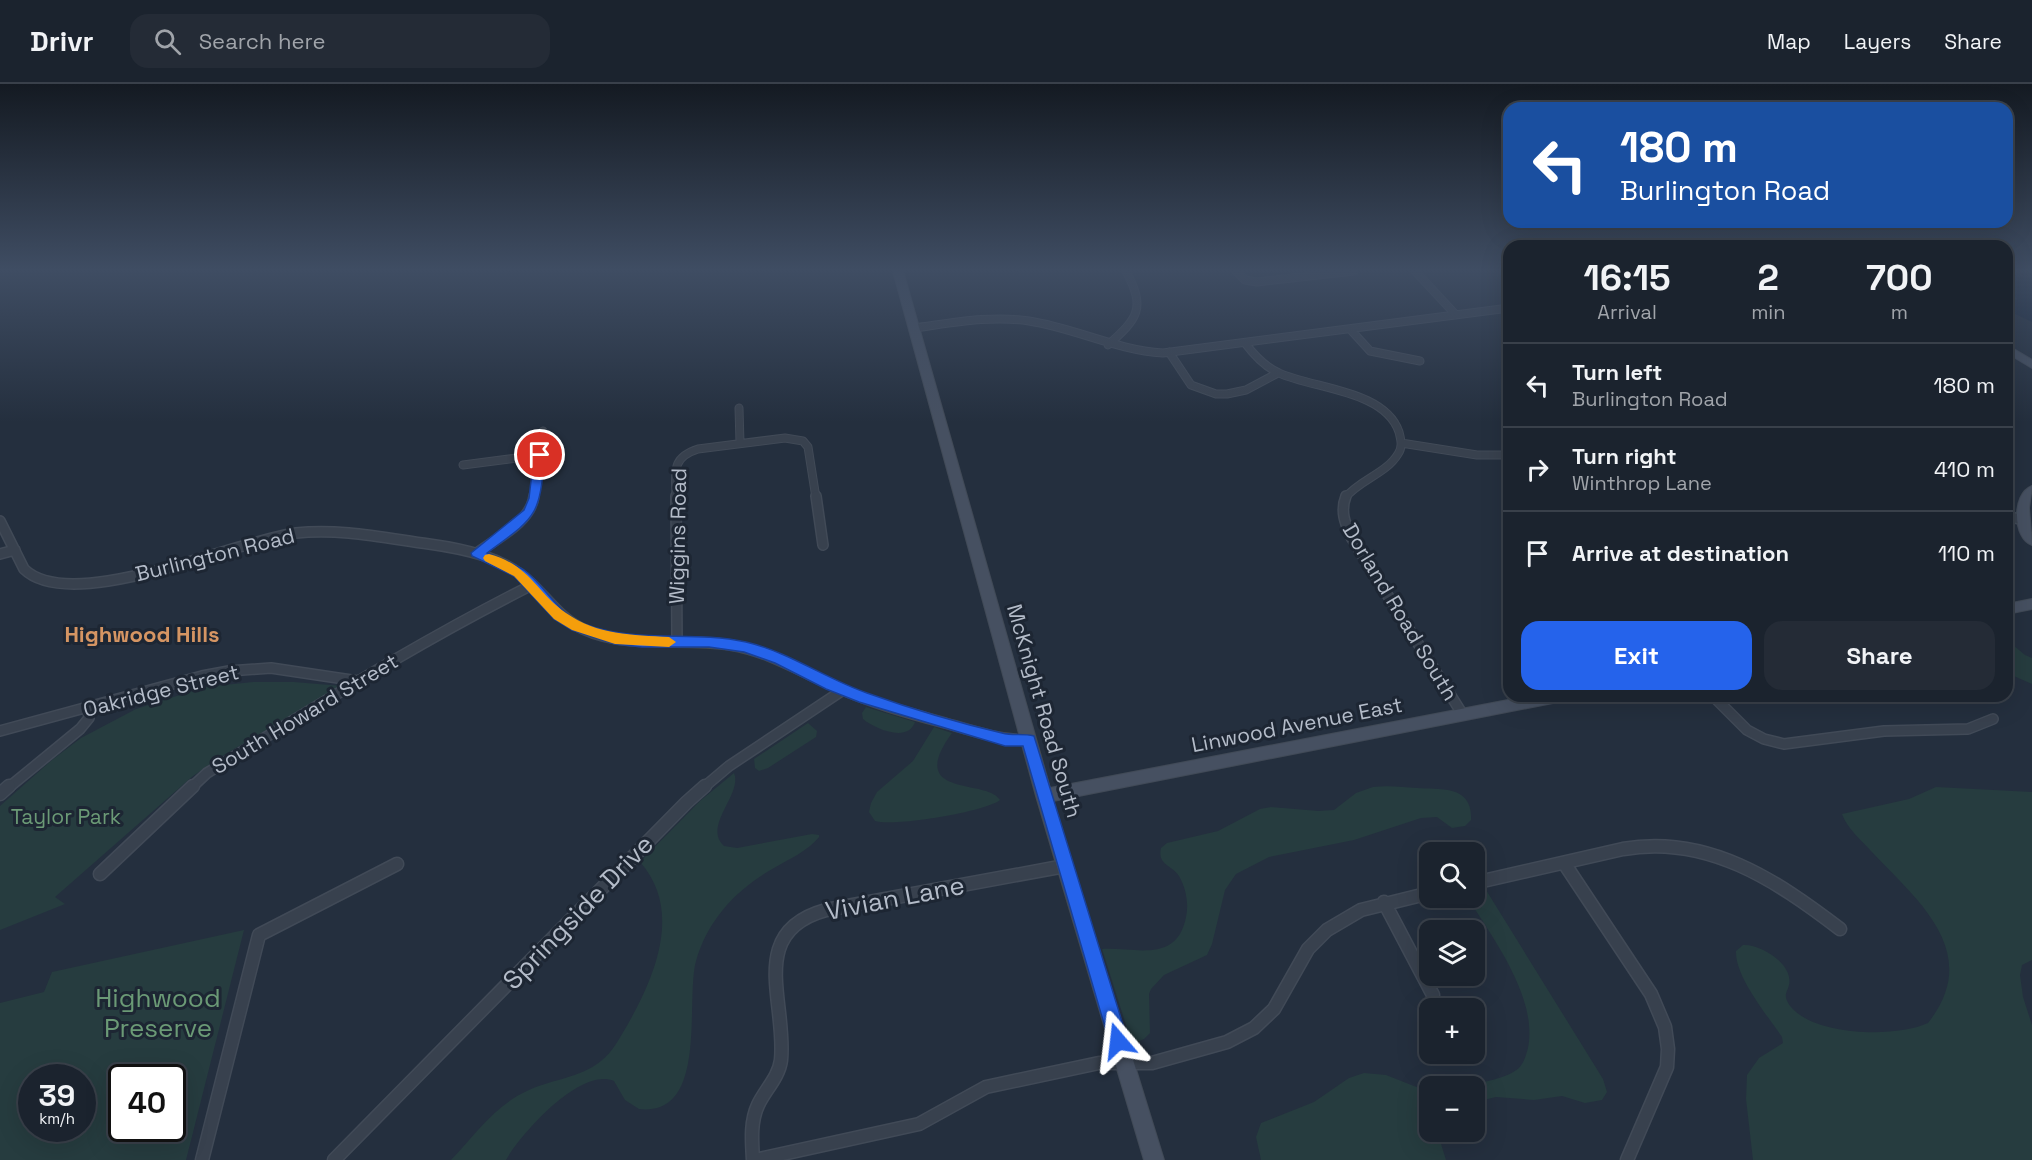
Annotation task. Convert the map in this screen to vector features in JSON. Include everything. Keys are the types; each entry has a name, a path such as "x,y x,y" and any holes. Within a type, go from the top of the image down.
{"street":[{"name":"McKnight Road South","path":"912,321 1044,796 1154,1160"},
{"path":"914,328 979,321"},
{"path":"1024,321 1049,326 1135,351 1169,352 1409,321"},
{"path":"1108,345 1132,321"},
{"path":"1350,329 1370,351 1420,361"},
{"path":"1245,343 1263,363 1278,373 1361,398 1382,408 1398,428 1401,443 1477,455 1503,455"},
{"path":"1169,352 1191,385 1226,395 1242,394 1278,373"},
{"path":"2013,352 2032,365"},
{"path":"739,408 740,443"},
{"path":"477,553 517,524 530,511 535,498 543,431"},
{"name":"Wiggins Road","path":"677,642 676,464 681,456 691,450 792,438 806,444 823,545"},
{"name":"Dorland Road South","path":"1401,443 1399,453 1390,463 1361,481 1346,495 1341,513 1351,537 1463,715"},
{"path":"463,465 540,455"},
{"path":"2032,490 2024,504 2023,520 2032,540"},
{"path":"2013,518 2023,520"},
{"name":"Burlington Road","path":"0,521 26,572 48,582 72,585 111,581 262,539 309,531 337,532 477,553 519,573 559,615 577,627 615,639 642,642 709,642 754,650 780,659 843,690 1005,740 1028,740"},
{"path":"0,555 15,550"},
{"name":"South Howard Street","path":"100,874 207,773 358,681 478,612 532,585"},
{"path":"2013,608 2032,604"},
{"name":"Oakridge Street","path":"0,731 88,709 202,676 250,668 284,668 358,681"},
{"name":"Springside Drive","path":"334,1160 687,802 729,766 843,690"},
{"name":"Linwood Avenue East","path":"1044,796 1528,702"},
{"path":"1719,702 1743,728 1764,739 1784,744 1884,731 1968,729 1993,719"},
{"path":"0,794 80,729 89,718 88,709"},
{"path":"1485,881 1647,846 1672,846 1709,853 1749,868 1777,882 1840,929"},
{"path":"1564,863 1651,994 1665,1027 1668,1049 1667,1067 1627,1160"},
{"path":"202,1160 259,935 397,864"},
{"name":"Vivian Lane","path":"754,1160 754,1116 781,1060 776,954 785,934 795,924 812,914 826,910 1065,866"},
{"path":"754,1160 925,1122 948,1111 974,1092 986,1087 1099,1064 1152,1062 1208,1049 1246,1033 1260,1022 1279,1002 1302,958 1320,936 1350,915 1384,903 1419,895"},
{"path":"1384,903 1432,995"}],"green space":[{"path":"2013,645 2032,658 2032,684 2013,676"},
{"name":"Taylor Park","path":"253,682 294,682 342,686 222,756 193,776 55,897 65,904 0,930 0,806 81,738 136,709 205,687"},
{"path":"866,707 915,722 906,732 883,730 863,719 862,713"},
{"path":"808,723 817,731 816,737 768,768 759,771 755,768 754,759"},
{"path":"934,727 952,733 940,754 938,768 943,777 954,783 993,794 1000,800 991,805 959,814 900,822 875,821 869,812 877,792 913,761"},
{"path":"734,773 733,790 718,829 718,838 724,846 737,848 812,834 819,835 819,837 804,851 748,885 726,907 708,932 696,961 693,979 690,1053 685,1076 676,1095 661,1107 639,1109 625,1100 614,1081 600,1079 585,1084 553,1105 524,1135 506,1160 451,1160 496,1112 517,1096 538,1086 593,1067 613,1049 647,985 660,943 662,922 660,901 653,881 640,862 700,801"},
{"path":"1395,786 1453,791 1466,800 1470,808 1471,820 1465,826 1452,828 1437,817 1421,818 1354,840 1269,857 1236,874 1225,890 1212,944 1207,955 1164,975 1151,989 1149,994 1150,1033 1144,1039 1132,1044 1102,949 1153,950 1174,942 1181,932 1187,912 1185,891 1179,876 1161,858 1161,848 1167,843 1218,831 1260,809 1271,807 1334,810 1356,793 1373,787"},
{"path":"1936,787 2032,792 2032,960 2022,965 2020,975 2023,997 2032,1025 2032,1160 1753,1160 1746,1099 1747,1075 1759,1058 1783,1043 1782,1037 1746,984 1737,961 1736,951 1743,945 1749,945 1764,950 1777,959 1789,977 1786,998 1791,1007 1802,1017 1818,1024 1856,1032 1877,1032 1914,1028 1928,1023 1944,997 1949,973 1947,950 1938,929 1924,908 1855,834 1842,814 1909,799"},
{"path":"1485,890 1603,1079 1607,1092 1602,1100 1585,1103 1562,1096 1534,1100 1496,1097 1485,1100 1485,1082 1514,1072 1522,1064 1528,1048 1529,1029 1520,989 1511,969 1485,926 1485,920 1481,920 1474,908 1485,908"},
{"name":"Highwood Preserve","path":"244,930 186,1160 0,1160 0,1003 44,992 52,972"},
{"path":"1364,1073 1386,1075 1419,1088 1419,1142 1440,1142 1446,1160 1261,1160 1256,1137 1261,1123 1314,1102 1349,1078"}],"slow traffic":[{"path":"489,558 519,573 547,604 577,627 615,639 669,642"}],"district":[{"name":"Highwood Hills","path":"142,634"}],"route":[{"path":"540,455 535,498 530,511 517,524 477,553 519,573 547,604 577,627 615,639 642,642 709,642 746,647 780,659 831,685 864,698 1005,740 1017,742 1028,740 1118,1041"}]}
